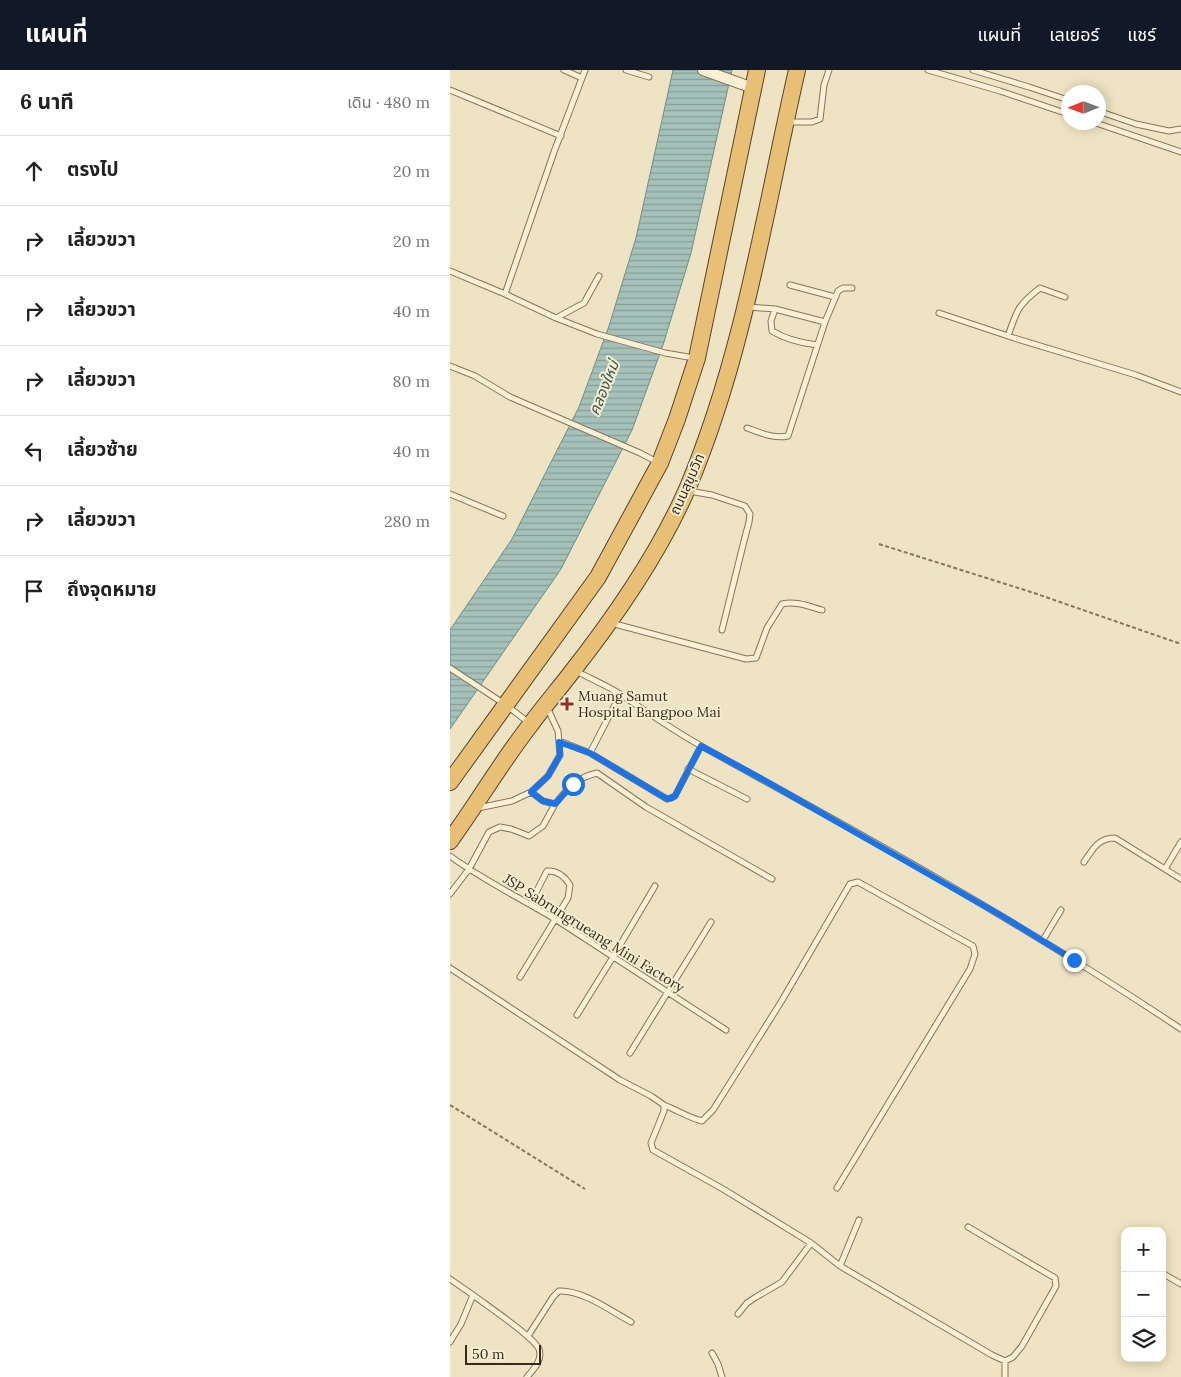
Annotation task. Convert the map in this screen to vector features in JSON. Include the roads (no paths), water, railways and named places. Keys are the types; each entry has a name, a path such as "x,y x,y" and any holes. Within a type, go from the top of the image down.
{"highway":[{"path":"450,782 598,577 660,463 697,358 746,85 757,70"},
{"name":"ถนนสุขุมวิท","path":"450,841 530,724 574,670 609,622 657,548 686,491 710,429 729,371 746,306 797,70"}],"street":[{"path":"703,70 746,85"}],"lane":[{"path":"564,70 582,78"},
{"path":"506,294 560,136 585,70"},
{"path":"626,70 649,77"},
{"path":"785,122 812,122 820,119 824,85 829,70"},
{"path":"928,70 1061,112"},
{"path":"973,70 1061,97"},
{"path":"450,90 560,136"},
{"path":"1106,114 1136,124 1169,131 1181,129"},
{"path":"1106,126 1181,152"},
{"path":"450,271 597,334 665,353 697,358"},
{"path":"556,318 584,303 599,276"},
{"path":"790,285 835,297"},
{"path":"747,428 770,436 781,438 788,436 824,322 838,291 843,288 852,288"},
{"path":"1008,336 1016,311 1025,300 1040,288 1064,297"},
{"path":"746,306 775,309 824,322"},
{"path":"775,309 770,320 772,331 799,342 817,345"},
{"path":"939,313 1136,375 1181,392"},
{"path":"450,366 475,376 510,397 660,463"},
{"path":"686,491 712,495 744,506 750,514 722,630"},
{"path":"450,494 503,516"},
{"path":"609,622 746,659 756,658 767,628 782,604 791,602 822,610"},
{"path":"450,668 506,705 530,724"},
{"path":"574,670 620,695 701,746 1018,925 1137,999 1181,1029"},
{"path":"590,753 620,695"},
{"path":"472,809 512,801 531,792 548,776 560,755 558,731 546,705"},
{"path":"559,742 590,753 667,799 675,796 701,746"},
{"path":"688,769 747,799"},
{"path":"450,894 469,869 489,832 500,826 529,836 544,826 555,804 573,784 586,776 597,773 646,807 772,879"},
{"path":"531,792 543,801 555,804"},
{"path":"1084,862 1094,848 1105,838 1115,838 1181,879"},
{"path":"1166,869 1181,842"},
{"name":"JSP Sabrungrueang Mini Factory","path":"450,856 555,919 726,1030"},
{"path":"520,977 568,898 570,885 565,877 554,870 547,870 530,904"},
{"path":"450,968 620,1080 664,1105 692,1119 702,1121 713,1110 781,1002 850,884 858,882 973,946 975,954 970,968 837,1188"},
{"path":"576,1015 655,886"},
{"path":"1043,940 1061,910"},
{"path":"630,1053 711,922"},
{"path":"664,1105 664,1110 651,1143 654,1150 723,1189 811,1243 840,1266 992,1356 1005,1361 1013,1357 1022,1346 1056,1286 1055,1278 968,1227"},
{"path":"840,1266 859,1220"},
{"path":"738,1314 756,1296 782,1282 811,1243"},
{"path":"1166,1275 1181,1284"},
{"path":"450,1279 528,1336 539,1348 540,1356 536,1366 527,1377"},
{"path":"528,1336 553,1297 559,1291 567,1291 585,1297 631,1322"},
{"path":"450,1342 461,1324 472,1295"},
{"path":"712,1353 722,1377"},
{"path":"1005,1361 1005,1377"}],"water":[{"name":"คลองใหม่","path":"673,70 732,70 691,253 663,345 632,430 561,569 450,729 450,630 512,539 579,407 609,326 636,238"}],"place":[{"name":"Muang Samut Hospital Bangpoo Mai","path":"567,704"}]}
